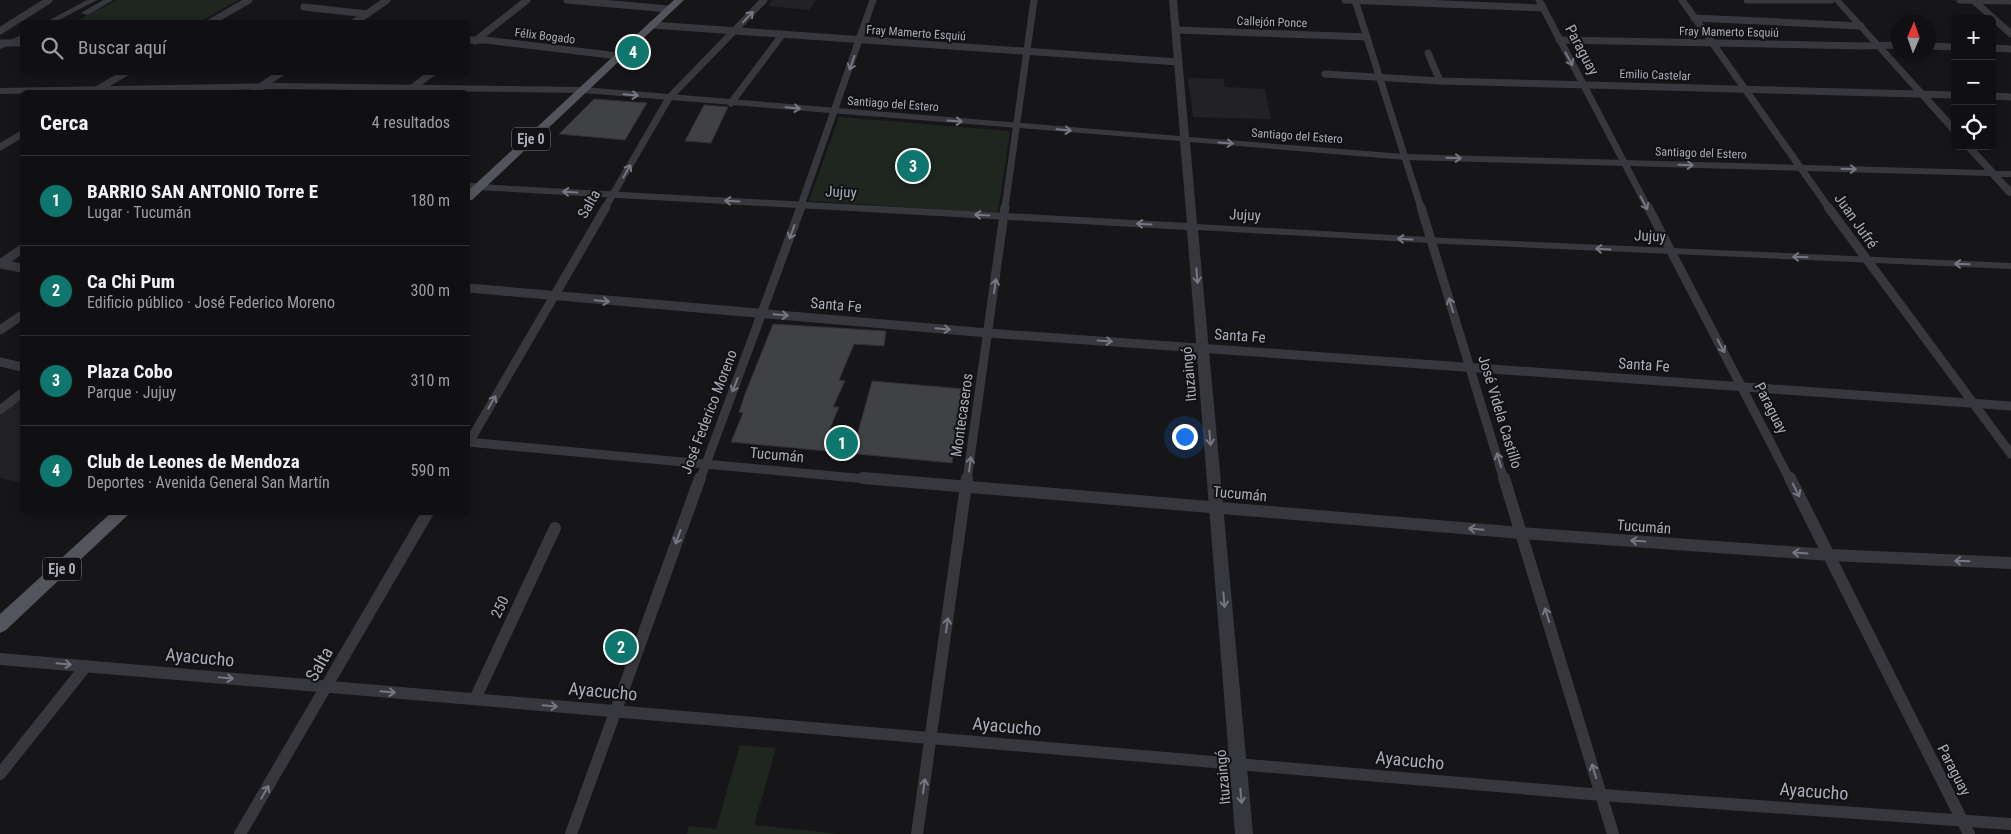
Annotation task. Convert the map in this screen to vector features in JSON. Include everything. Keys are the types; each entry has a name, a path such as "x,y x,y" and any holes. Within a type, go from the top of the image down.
{"main road":[{"name":"Eje 0","path":"473,186 583,90 679,0"},
{"name":"Eje 0","path":"0,625 120,515"}],"street":[{"path":"0,31 49,0"},
{"path":"54,20 93,0"},
{"path":"71,20 109,0"},
{"path":"214,20 249,0"},
{"path":"357,20 387,0"},
{"path":"470,44 527,0"},
{"path":"567,0 669,9"},
{"name":"Salta","path":"470,440 670,98 764,0"},
{"name":"José Federico Moreno","path":"571,834 704,464 763,314 836,112 873,0"},
{"name":"Montecaseros","path":"917,834 1034,0"},
{"name":"Ituzaingó","path":"1173,0 1244,834"},
{"path":"1345,0 1541,4"},
{"name":"José Videla Castillo","path":"1355,0 1381,78 1613,834"},
{"name":"Juan Jufré","path":"1682,0 1866,260 2011,454"},
{"path":"1747,0 1831,0"},
{"path":"1837,0 1951,127"},
{"path":"1960,0 2011,2"},
{"path":"1973,0 2011,34"},
{"name":"Paraguay","path":"1541,4 1830,555 1969,834"},
{"path":"304,7 367,14"},
{"path":"1694,18 1861,26"},
{"name":"Fray Mamerto Esquiú","path":"652,25 1178,62"},
{"name":"Callejón Ponce","path":"1176,30 1367,37"},
{"path":"731,103 782,35"},
{"path":"0,47 20,38"},
{"name":"Félix Bogado","path":"470,40 619,56"},
{"name":"Fray Mamerto Esquiú","path":"1559,40 1712,44 1891,45"},
{"path":"0,43 20,45"},
{"path":"0,56 20,46"},
{"path":"1936,46 1951,47"},
{"path":"1996,48 2011,49"},
{"path":"1428,53 1440,81"},
{"name":"Emilio Castelar","path":"1325,74 1440,81 1951,95"},
{"path":"98,90 122,75"},
{"path":"256,90 278,75"},
{"path":"410,90 429,75"},
{"name":"Santiago del Estero","path":"129,90 262,86 410,90 583,90 1405,157 2011,174"},
{"name":"Santiago del Estero","path":"0,91 20,91"},
{"path":"1996,96 2011,97"},
{"path":"0,147 20,135"},
{"path":"1972,150 2011,194"},
{"name":"Jujuy","path":"473,186 1431,240 2011,266"},
{"path":"0,264 20,250"},
{"path":"0,264 20,268"},
{"name":"Santa Fe","path":"470,288 553,297 988,333 2011,406"},
{"path":"0,330 20,316"},
{"path":"0,362 20,367"},
{"path":"0,410 20,394"},
{"name":"Tucumán","path":"470,443 967,488 1521,533 1830,555 2011,563"},
{"name":"Salta","path":"240,834 426,515"},
{"name":"250","path":"475,699 554,528"},
{"name":"Ayacucho","path":"0,659 1602,795 2011,824"},
{"path":"0,774 86,666"}],"shaded area":[{"path":"117,0 238,0 203,20 79,20"},
{"path":"773,0 816,0 809,10 768,6"},
{"path":"1188,78 1223,79 1225,87 1265,89 1271,119 1193,117"},
{"path":"839,117 1010,131 998,213 809,201"},
{"path":"20,399 20,483 0,478 0,415"},
{"path":"740,745 776,748 754,825 840,834 687,834 689,826 716,829"}],"building":[{"path":"594,99 647,103 625,140 559,134"},
{"path":"704,105 728,107 711,143 685,141"},
{"path":"773,324 886,331 884,346 854,344 839,380 845,381 833,407 839,407 828,433 857,436 872,381 964,389 956,418 959,418 952,463 731,442 743,413 739,412 745,394"}],"place":[{"name":"Club de Leones de Mendoza","path":"633,52"},
{"name":"Plaza Cobo","path":"913,166"},
{"name":"BARRIO SAN ANTONIO Torre E","path":"842,443"},
{"name":"Ca Chi Pum","path":"621,647"}]}
